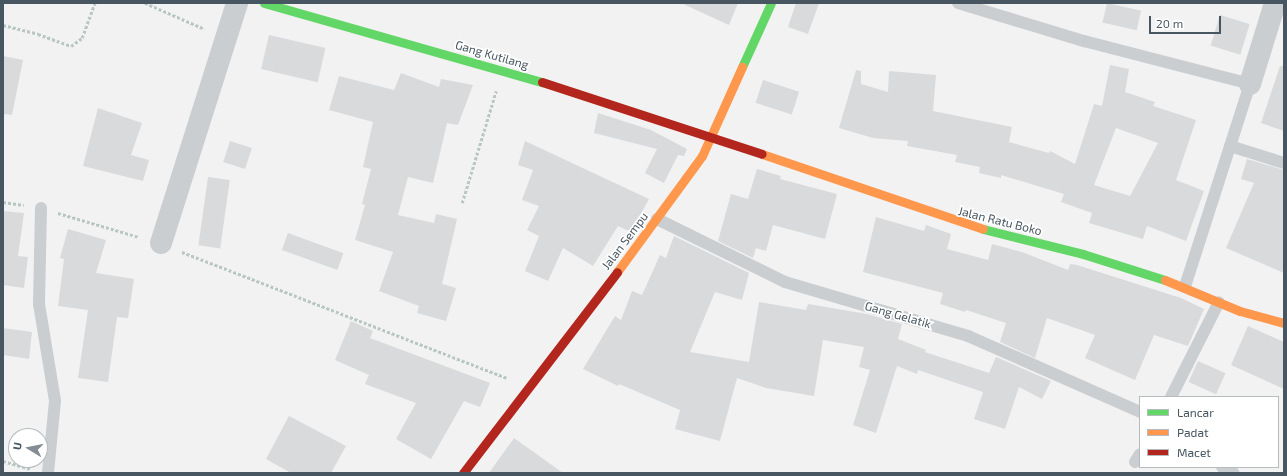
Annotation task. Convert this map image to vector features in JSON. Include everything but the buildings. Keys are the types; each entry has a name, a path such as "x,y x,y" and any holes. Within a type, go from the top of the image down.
{"street":[{"path":"160,244 237,3"},
{"name":"Gang Kutilang","path":"264,3 374,36 503,69 712,136"},
{"name":"Jalan Sempu","path":"463,473 657,219 702,156 771,3"},
{"path":"1250,84 1278,5"},
{"name":"Jalan Ratu Boko","path":"712,136 962,224 1083,254 1185,286 1218,302 1284,324"}],"lane":[{"path":"958,3 1084,41 1250,84 1185,286"},
{"path":"1230,146 1284,163"},
{"path":"41,208 40,304 55,401 42,472"},
{"name":"Gang Gelatik","path":"657,219 785,282 968,336 1139,412"},
{"path":"1171,396 1218,302"},
{"path":"1224,468 1234,473"}],"path":[{"path":"3,25 38,34 71,46 82,38 94,3"},
{"path":"145,3 226,39"},
{"path":"462,203 503,69"},
{"path":"41,208 160,244 530,387"},
{"path":"3,461 42,472"}],"traffic: fast":[{"path":"264,3 542,82"},
{"path":"742,67 771,3"},
{"path":"983,229 1083,254 1165,280"}],"traffic: slow":[{"path":"617,272 702,156 742,67"},
{"path":"762,154 983,229"},
{"path":"1165,280 1240,311 1284,323"}],"traffic: jam":[{"path":"542,82 762,154"},
{"path":"463,473 617,272"}]}
